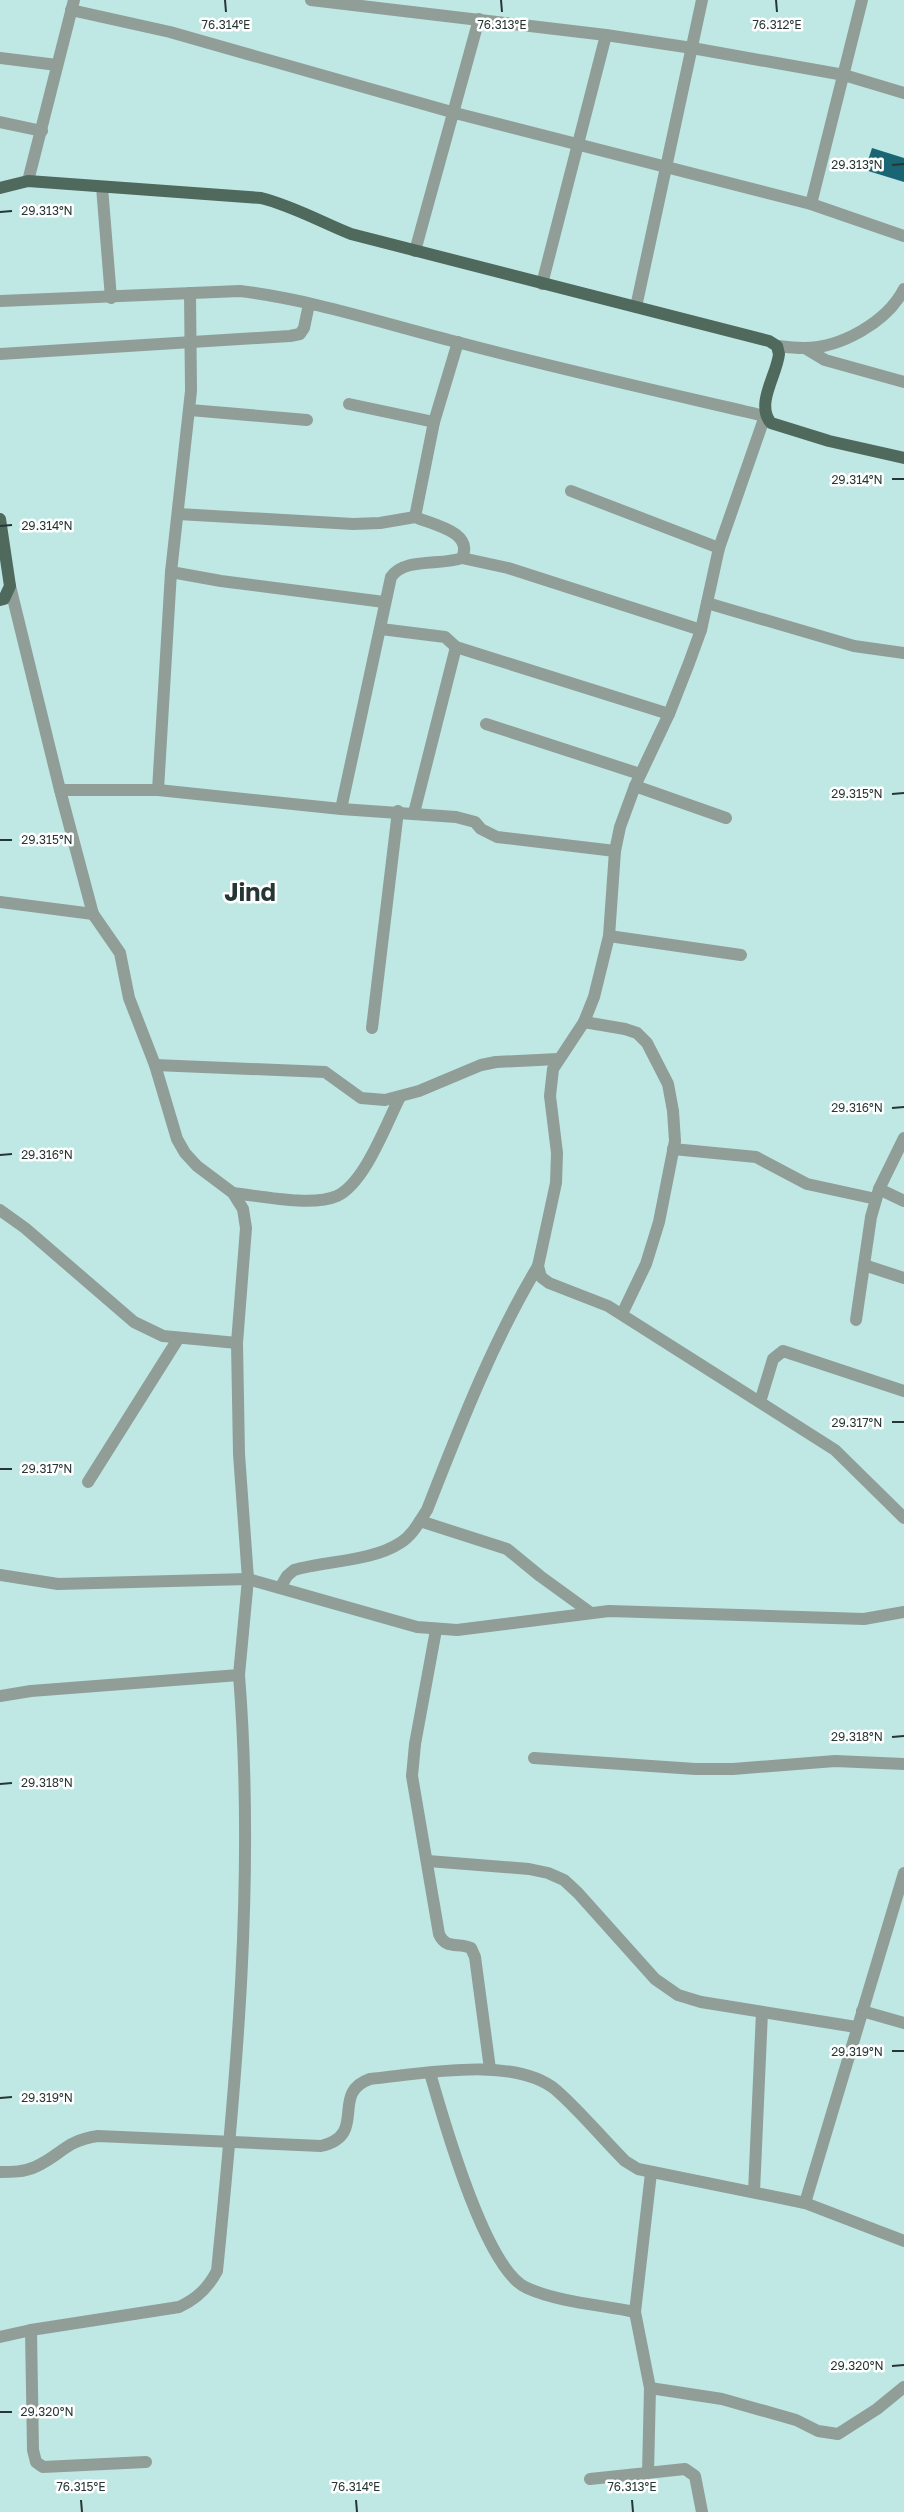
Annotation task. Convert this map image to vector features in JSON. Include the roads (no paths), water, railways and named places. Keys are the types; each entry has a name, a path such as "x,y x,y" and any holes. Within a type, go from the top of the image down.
{"main road":[{"path":"0,188 28,181 261,198 295,208 323,223 352,234 769,341 777,346 779,361 767,396 765,416 771,423 800,433 904,458"},
{"path":"0,519 10,586 4,598 0,600"}],"street":[{"path":"311,0 606,35 692,48 844,75 904,94"},
{"path":"636,307 702,0"},
{"path":"810,204 862,0"},
{"path":"28,181 72,5 454,113 810,204 904,236"},
{"path":"415,251 478,19"},
{"path":"542,284 606,35"},
{"path":"0,58 57,65"},
{"path":"0,122 42,131"},
{"path":"102,187 111,298"},
{"path":"777,346 806,348 837,341 862,330 880,318 899,299 904,289"},
{"path":"0,300 111,298 240,291 309,304 765,416 719,548 701,630 669,714 638,780 620,827 615,851 609,936 599,982 584,1022 553,1069 550,1096 557,1153 556,1183 538,1266 510,1312 490,1355 427,1510 414,1530 400,1543 364,1555 294,1570 287,1576 280,1588"},
{"path":"158,790 171,572 190,410 192,341 190,293"},
{"path":"0,354 300,334 304,328 309,304"},
{"path":"415,517 434,422 458,342"},
{"path":"806,348 825,360 904,382"},
{"path":"349,404 434,422"},
{"path":"190,410 307,420"},
{"path":"570,491 719,548"},
{"path":"178,514 354,524 380,523 415,517 458,535 464,541 466,550 462,558"},
{"path":"341,809 381,629 384,602 391,577 396,570 405,566 452,562 462,558 508,568 701,630"},
{"path":"171,572 221,582 384,602"},
{"path":"0,2337 31,2330 165,2311 184,2305 198,2297 210,2285 217,2271 230,2143 244,1936 246,1855 245,1743 239,1676 248,1579 239,1454 237,1343 246,1228 243,1209 233,1193 197,1166 185,1153 177,1139 154,1065 129,998 120,953 94,914 60,790 10,586"},
{"path":"707,603 854,646 904,653"},
{"path":"381,629 445,637 456,647 669,714"},
{"path":"414,813 456,647"},
{"path":"486,724 638,780 726,818"},
{"path":"60,790 158,790 341,809 398,811 469,819 488,834 497,837 615,851"},
{"path":"372,1028 398,811"},
{"path":"0,902 94,914"},
{"path":"609,936 741,955"},
{"path":"584,1022 637,1033 647,1043 668,1084 673,1111 673,1149 652,1246 622,1314"},
{"path":"154,1065 325,1072 361,1098 385,1100 400,1097 481,1065 496,1062 558,1059"},
{"path":"233,1193 313,1200 335,1197 348,1189 360,1175 400,1097"},
{"path":"856,1320 870,1217 878,1194 904,1138"},
{"path":"673,1149 756,1157 807,1184 878,1194 904,1200"},
{"path":"1,1215 134,1322 151,1331 178,1338 237,1343"},
{"path":"538,1266 541,1277 549,1283 593,1299 622,1314 835,1450 904,1518"},
{"path":"864,1266 904,1278"},
{"path":"88,1482 178,1338"},
{"path":"760,1402 773,1359 783,1352 904,1392"},
{"path":"420,1521 507,1549 591,1613"},
{"path":"0,1575 58,1584 248,1579 436,1630 457,1630 591,1613 646,1612 864,1619 904,1612"},
{"path":"436,1630 415,1744 412,1776 439,1934 443,1942 450,1946 465,1945 471,1948 475,1957 490,2069"},
{"path":"0,1696 31,1691 239,1676"},
{"path":"534,1758 695,1770 835,1761 904,1764"},
{"path":"428,1861 530,1869 548,1873 564,1880 578,1893 655,1979 678,1995 701,2002 856,2027"},
{"path":"805,2203 856,2027 904,1872"},
{"path":"862,2011 904,2023"},
{"path":"754,2192 762,2012"},
{"path":"0,2172 22,2171 34,2168 68,2145 81,2139 98,2136 116,2135 230,2143 321,2146 332,2144 342,2137 347,2127 351,2093 358,2083 370,2079 490,2069 515,2072 537,2078 555,2090 625,2161 651,2173 805,2203 904,2241"},
{"path":"430,2073 458,2168 503,2266 513,2279 526,2288 547,2295 635,2312"},
{"path":"648,2473 650,2388 635,2312 651,2173"},
{"path":"31,2330 33,2450 36,2462 43,2467 146,2462"},
{"path":"650,2388 722,2399 796,2420 818,2431 838,2434 877,2409 904,2387"},
{"path":"590,2479 685,2468 695,2476 702,2512"}],"district":[{"name":"Jind","path":"250,892"}]}
